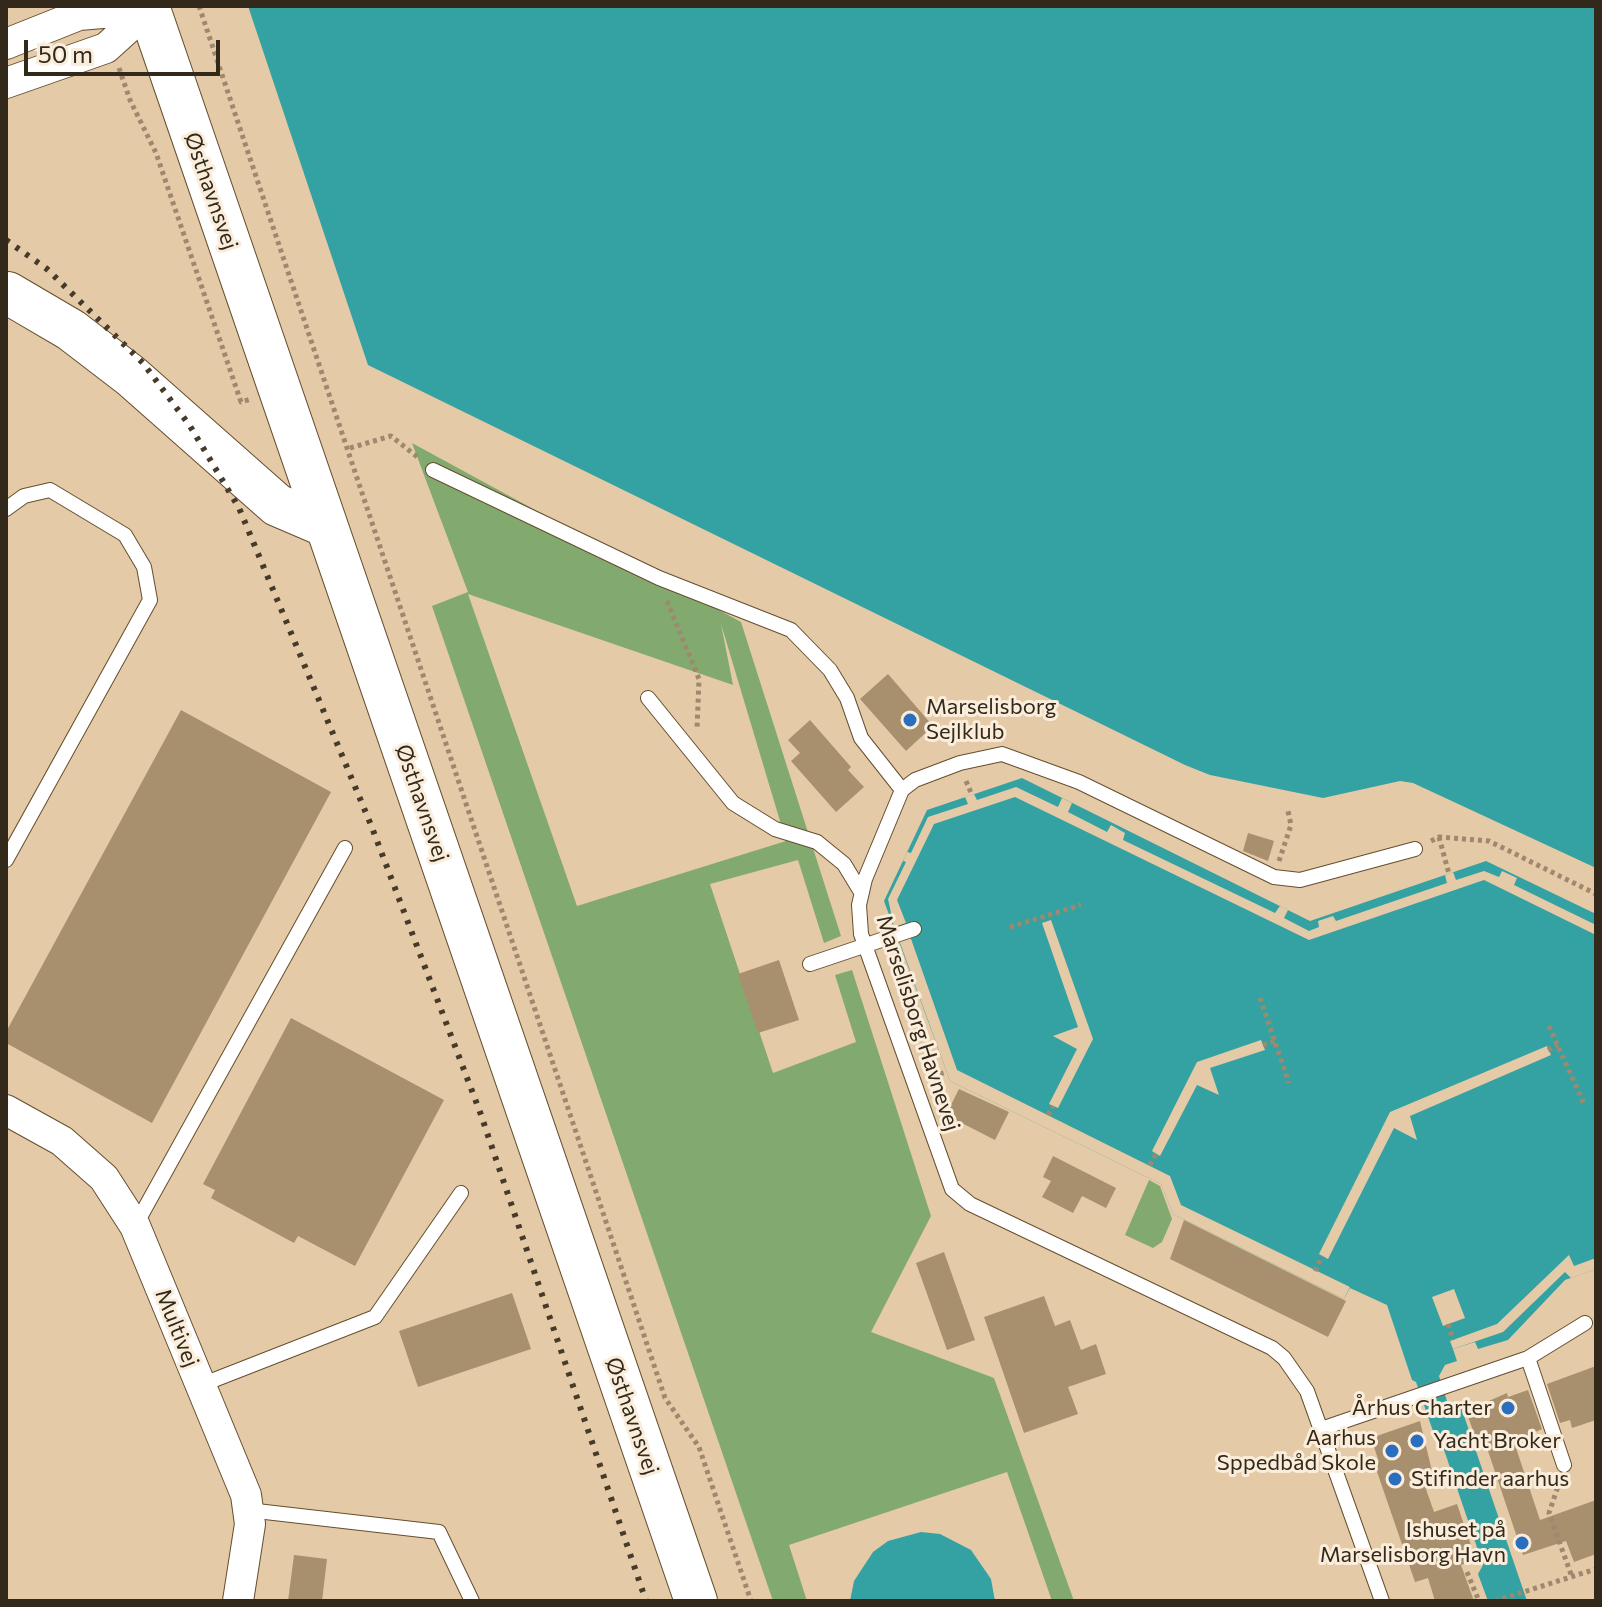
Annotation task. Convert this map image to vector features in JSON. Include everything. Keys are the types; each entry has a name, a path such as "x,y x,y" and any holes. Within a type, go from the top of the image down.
{"street":[{"path":"6,44 79,15 149,8"},
{"path":"6,83 106,48 149,8"},
{"name":"Østhavnsvej","path":"149,8 696,1601"},
{"path":"7,294 71,330 131,376 277,505 326,526"},
{"name":"Multivej","path":"6,1110 62,1141 104,1178 135,1226 246,1495 250,1524 238,1601"}],"lane":[{"path":"433,470 659,578 791,630 830,670 847,698 861,738 902,790 915,780 960,763 1002,754 1079,782 1274,877 1300,880 1415,849"},
{"path":"6,509 24,496 50,490 125,535 144,567 150,600 6,860"},
{"path":"648,698 733,803 775,829 817,842 844,864 861,892"},
{"name":"Marselisborg Havnevej","path":"902,790 861,892 859,920 865,946 952,1189 970,1204 1272,1348 1301,1378 1382,1601"},
{"path":"135,1226 345,848"},
{"path":"810,964 914,929"},
{"path":"201,1385 375,1317 461,1193"},
{"path":"1321,1429 1416,1399 1528,1358 1585,1323"},
{"path":"1528,1358 1564,1465"},
{"path":"248,1510 439,1532 472,1601"}],"path":[{"path":"199,6 350,448 665,1398 699,1447 751,1601"},
{"path":"350,448 391,436 433,470"},
{"path":"659,578 699,679 697,758"},
{"path":"967,785 972,795"},
{"path":"1274,877 1291,825 1288,811"},
{"path":"1439,837 1449,874"},
{"path":"1415,849 1439,837 1489,841 1596,894"},
{"path":"1010,927 1046,919 1081,905"},
{"path":"892,966 906,961"},
{"path":"1260,998 1289,1083"},
{"path":"1549,1026 1584,1104"},
{"path":"1263,1045 1275,1041"},
{"path":"1548,1050 1558,1045"},
{"path":"931,1077 947,1072"},
{"path":"1048,1115 1053,1106"},
{"path":"1150,1165 1156,1154"},
{"path":"1315,1271 1322,1256"},
{"path":"1448,1324 1453,1340"},
{"path":"1564,1465 1549,1513 1572,1577"},
{"path":"1495,1601 1596,1569"},
{"path":"1467,1572 1479,1601"}],"green space":[{"path":"412,443 741,622 841,936 824,943 798,860 710,884 773,1073 856,1042 835,975 852,970 931,1216 871,1332 994,1378 1074,1601 1052,1601 1007,1472 789,1545 807,1601 773,1601 432,606 468,592","holes":["468,594 733,685 721,624 786,841 577,906"]},
{"path":"1149,1180 1160,1186 1172,1219 1162,1242 1153,1248 1125,1235"}],"water":[{"path":"248,6 1596,6 1596,868 1413,783 1400,781 1323,798 1210,775 1185,765 368,365"},
{"path":"1022,778 1310,921 1486,861 1596,914 1596,1269 1565,1280 1508,1340 1478,1349 1475,1342 1453,1349 1457,1361 1445,1365 1439,1376 1447,1401 1461,1407 1527,1601 1488,1601 1478,1574 1483,1565 1439,1435 1434,1434 1416,1382 1412,1380 1387,1305 1350,1288 1344,1299 1173,1214 1161,1184 950,1081 884,901 927,810"},
{"path":"921,1532 940,1534 971,1550 991,1579 995,1601 850,1601 854,1581 873,1552 888,1541"}],"pier":[{"path":"1016,787 1058,807 1062,798 1072,803 1068,812 1107,832 1111,825 1125,833 1123,840 1275,913 1280,906 1288,910 1284,918 1309,931 1319,927 1318,921 1333,916 1336,921 1447,883 1445,875 1453,872 1456,880 1484,871 1499,877 1502,871 1517,878 1514,885 1596,925 1596,935 1484,880 1309,940 1015,797 934,824 897,900 906,923 894,927 888,899 906,862 903,861 907,852 911,853 928,817 968,804 965,797 974,794 977,800"},
{"path":"1051,920 1093,1039 1058,1108 1049,1104 1077,1049 1053,1036 1078,1027 1042,923"},
{"path":"910,936 957,1070 1170,1176 1181,1205 1350,1287 1344,1299 1173,1214 1161,1184 950,1081 899,940"},
{"path":"1261,1040 1265,1050 1210,1068 1219,1095 1197,1085 1160,1156 1152,1151 1197,1062"},
{"path":"1547,1046 1551,1055 1410,1116 1417,1140 1394,1128 1328,1259 1319,1254 1390,1112"},
{"path":"1569,1255 1574,1266 1596,1258 1596,1269 1571,1278 1565,1272 1503,1332 1453,1349 1450,1341 1497,1324"},
{"path":"1454,1289 1465,1318 1443,1326 1432,1297"}],"building":[{"path":"888,674 933,726 906,751 860,699"},
{"path":"181,710 331,792 152,1123 6,1043 6,1032"},
{"path":"810,720 851,767 848,770 864,787 836,812 791,761 800,753 788,740"},
{"path":"1248,833 1274,841 1268,861 1243,851"},
{"path":"779,960 799,1020 758,1033 738,974"},
{"path":"291,1018 444,1100 355,1266 298,1236 294,1243 211,1198 215,1190 203,1184"},
{"path":"959,1089 1009,1112 995,1140 946,1115"},
{"path":"1053,1156 1116,1188 1106,1208 1082,1196 1073,1213 1042,1197 1051,1181 1043,1177"},
{"path":"1184,1220 1346,1301 1328,1337 1170,1259"},
{"path":"944,1252 975,1340 947,1350 916,1263"},
{"path":"512,1293 531,1349 418,1387 399,1331"},
{"path":"1044,1296 1055,1326 1070,1320 1081,1350 1096,1344 1106,1374 1068,1387 1078,1414 1024,1433 984,1317"},
{"path":"1596,1366 1596,1420 1572,1428 1570,1420 1560,1423 1547,1384"},
{"path":"1528,1390 1542,1429 1514,1442 1540,1520 1596,1500 1596,1554 1574,1562 1566,1541 1523,1555 1487,1448 1480,1450 1466,1411 1507,1393 1508,1397"},
{"path":"1420,1421 1432,1471 1421,1475 1434,1512 1457,1504 1476,1560 1461,1565 1474,1601 1435,1601 1428,1578 1415,1582 1374,1463 1379,1462 1371,1438"},
{"path":"294,1555 327,1559 322,1601 288,1601"}],"railway":[{"path":"6,240 47,269 143,363 190,426 239,508 371,825 480,1112 646,1601"}],"place":[{"name":"Marselisborg Sejlklub","path":"910,720"},
{"name":"Århus Charter","path":"1508,1408"},
{"name":"Yacht Broker","path":"1417,1441"},
{"name":"Aarhus Sppedbåd Skole","path":"1392,1451"},
{"name":"Stifinder aarhus","path":"1395,1479"},
{"name":"Ishuset på Marselisborg Havn","path":"1522,1543"}]}
